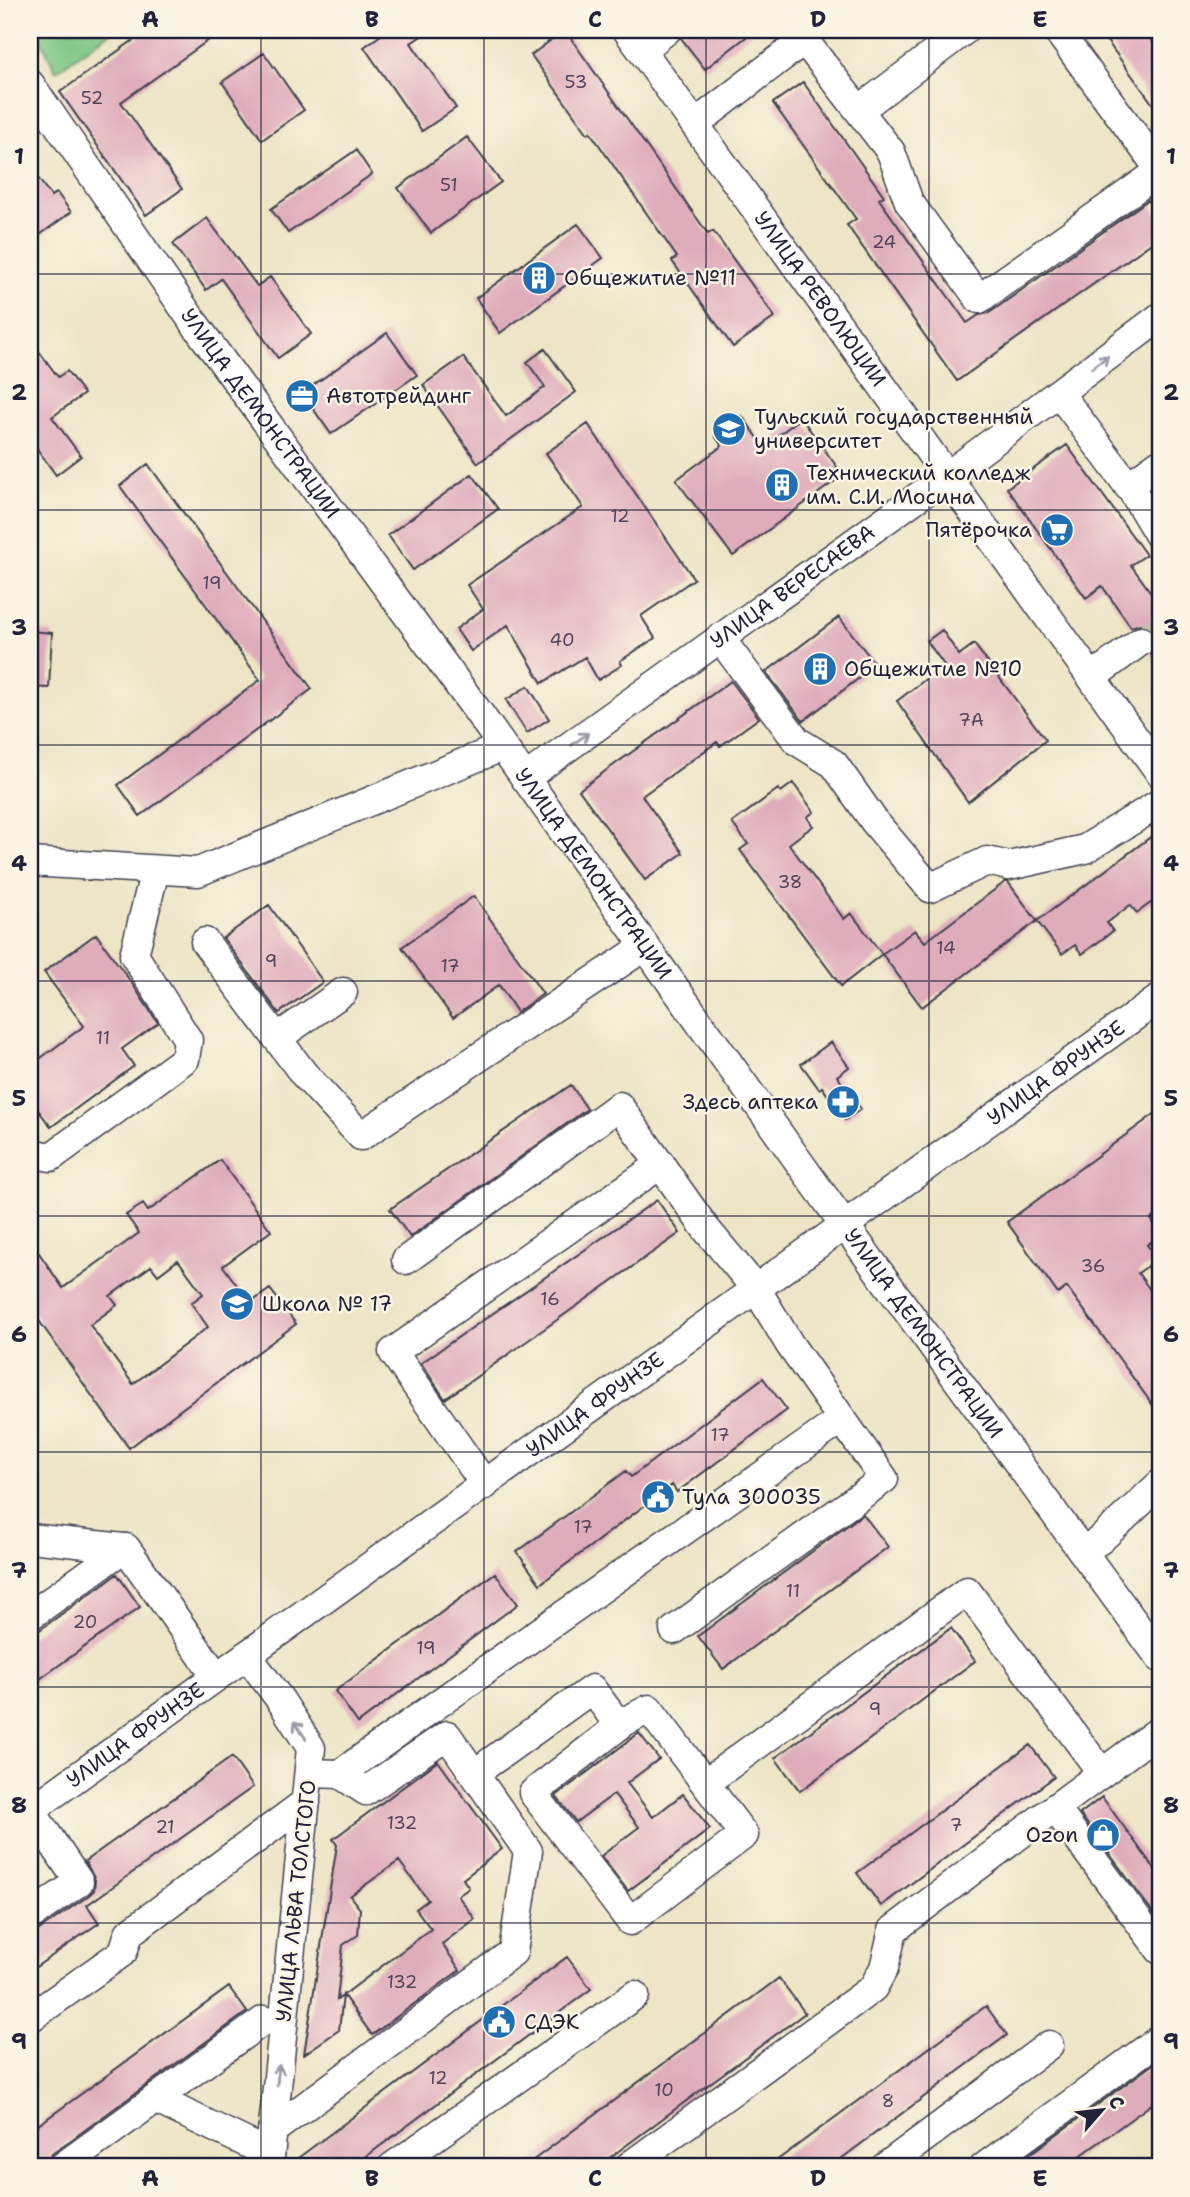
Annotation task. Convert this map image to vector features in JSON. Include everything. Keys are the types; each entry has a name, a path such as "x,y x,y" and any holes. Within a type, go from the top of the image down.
{"street":[{"path":"635,40 667,30"},
{"path":"859,110 965,30"},
{"path":"695,124 804,40 891,152 909,202 979,299 1160,171 1057,30"},
{"name":"УЛИЦА РЕВОЛЮЦИИ","path":"635,40 1160,773"},
{"name":"УЛИЦА ДЕМОНСТРАЦИИ","path":"30,83 192,320 1160,1658"},
{"name":"УЛИЦА ВЕРЕСАЕВА","path":"524,779 947,476 1160,317"},
{"path":"1059,393 1128,486 1160,537"},
{"path":"1128,486 1160,463"},
{"path":"720,638 797,741 834,764 874,821 930,888 987,861 1009,866 1085,849 1160,803"},
{"path":"1092,677 1141,641"},
{"path":"30,862 198,872 502,747"},
{"path":"30,1153 51,1157 185,1059 188,1040 134,955 155,870"},
{"path":"205,942 303,1073 361,1136 644,947"},
{"path":"277,1038 343,992"},
{"name":"УЛИЦА ФРУНЗЕ","path":"30,1810 1160,998"},
{"path":"406,1259 619,1106 706,1229 757,1290 790,1345 884,1479 674,1630"},
{"path":"485,1485 393,1352 661,1164"},
{"path":"340,1774 512,1649 565,1615 842,1419"},
{"path":"1083,1551 1100,1539 1160,1484"},
{"path":"30,1538 124,1548 216,1676"},
{"path":"30,1616 124,1548"},
{"path":"705,1783 967,1591 1102,1773"},
{"name":"УЛИЦА ЛЬВА ТОЛСТОГО","path":"247,1655 312,1748 271,2151"},
{"path":"475,1773 592,1689 612,1716 624,1722"},
{"path":"649,1709 744,1835 630,1921 533,1793 624,1722 649,1709"},
{"path":"628,2167 873,1988 884,1968 892,1930 1160,1730"},
{"path":"155,2099 271,2151 513,1952 528,1851 447,1735 366,1791 340,1774 309,1773"},
{"path":"30,2018 123,1952 130,1933 306,1802"},
{"path":"1055,1808 1160,1950"},
{"path":"30,1810 79,1882 34,1905"},
{"path":"393,2167 635,1996"},
{"path":"62,2167 264,2020"},
{"path":"984,2167 1160,2039"},
{"path":"885,2167 1049,2045"}],"green space":[{"path":"36,30 114,30 56,71"}],"building":[{"path":"148,30 223,30 121,102 182,189 146,215 60,92"},
{"path":"388,30 430,30 411,43 456,108 422,131 364,47"},
{"path":"565,30 708,234 713,231 775,317 733,347 672,261 677,257 590,132 588,134 531,55"},
{"path":"683,30 755,30 705,69 681,38"},
{"path":"1099,30 1144,30 1160,52 1160,114"},
{"path":"264,53 304,110 262,140 222,82"},
{"path":"803,82 884,196 879,199 967,323 979,315 989,313 1148,200 1160,218 1160,237 957,381 847,225 856,219 773,103"},
{"path":"467,137 501,182 431,233 398,188"},
{"path":"356,150 372,174 288,233 271,209"},
{"path":"30,167 51,196 57,193 71,212 30,242"},
{"path":"207,218 257,286 270,277 311,334 278,358 221,279 206,290 173,244"},
{"name":"Общежитие №11","path":"578,224 603,258 500,333 476,298"},
{"path":"387,333 417,375 331,434 302,393"},
{"path":"30,339 58,377 67,371 84,394 52,417 81,456 56,475 30,439"},
{"path":"545,349 576,392 478,463 423,385 463,357 506,416 545,387 527,362"},
{"name":"Технический колледж им. С.И. Мосина","path":"742,416 764,446 801,418 843,475 733,556 676,480 722,446 715,436"},
{"path":"588,424 694,579 641,616 655,638 620,661 622,665 598,680 585,657 542,683 508,625 471,651 456,629 483,609 467,585 583,507 546,453"},
{"path":"1067,445 1146,555 1131,565 1160,605 1160,667 1151,654 1158,640 1154,631 1140,624 1131,627 1102,586 1086,598 1007,488"},
{"path":"148,464 312,689 140,816 118,785 260,680 120,486"},
{"path":"472,474 498,509 413,570 388,535"},
{"name":"Общежитие №10","path":"839,617 876,665 803,721 766,672"},
{"path":"942,630 959,655 974,644 1046,740 968,802 897,701 944,665 927,641"},
{"path":"30,631 52,633 49,688 30,687"},
{"path":"731,681 759,718 720,746 717,742 642,796 683,853 645,880 579,790"},
{"path":"528,686 549,719 527,733 506,700"},
{"path":"793,783 814,812 807,817 813,826 789,844 844,919 851,913 882,954 841,986 740,850 748,844 732,823 778,789 781,792"},
{"path":"1152,836 1160,847 1160,896 1137,913 1130,905 1107,923 1113,931 1082,954 1075,945 1062,954 1037,921"},
{"path":"1008,882 1037,921 922,1007 882,954 915,930 925,942"},
{"path":"474,896 543,994 517,1012 499,985 453,1018 402,947"},
{"path":"269,905 323,982 279,1013 223,938"},
{"path":"96,934 158,1023 122,1049 134,1066 51,1127 30,1099 30,1066 84,1026 44,972"},
{"path":"831,1042 849,1067 837,1076 861,1109 845,1120 822,1087 819,1089 801,1064"},
{"path":"571,1085 587,1109 410,1237 390,1209"},
{"path":"1160,1110 1160,1212 1151,1219 1160,1235 1147,1245 1158,1259 1138,1273 1160,1304 1160,1415 1067,1287 1058,1294 1007,1222"},
{"name":"Школа № 17","path":"220,1160 271,1231 223,1266 250,1303 270,1289 296,1324 129,1448 30,1308 30,1260 39,1253 63,1288 139,1233 126,1215 143,1204 148,1211","holes":["178,1260 203,1294 191,1303 208,1327 133,1384 90,1325 117,1305 110,1296 151,1266 158,1275"]},
{"path":"657,1200 680,1233 445,1399 421,1363"},
{"path":"763,1378 787,1410 677,1492 672,1485 540,1584 517,1552 626,1471 631,1477"},
{"path":"863,1514 888,1547 723,1669 698,1636"},
{"path":"495,1573 518,1604 358,1723 335,1691"},
{"path":"117,1574 140,1607 30,1686 30,1637"},
{"path":"951,1628 975,1661 800,1791 775,1758"},
{"path":"639,1733 659,1759 627,1783 653,1817 683,1794 710,1829 628,1891 601,1856 639,1827 614,1794 576,1822 556,1796"},
{"path":"1030,1745 1054,1777 881,1906 857,1873"},
{"path":"232,1757 253,1787 87,1905 99,1923 30,1971 30,1932 39,1930 94,1890 95,1880 85,1861"},
{"path":"438,1761 502,1849 463,1879 469,1888 458,1896 475,1919 442,1944 460,1970 372,2035 343,1995 431,1929 416,1909 428,1900 399,1861 350,1896 360,1909 358,1935 343,1945 337,2000 343,1996 339,2030 304,2054 337,1845 333,1839"},
{"path":"1102,1797 1160,1876 1160,1922 1080,1814"},
{"path":"567,1957 591,1989 352,2167 286,2167"},
{"path":"779,1978 805,2013 597,2167 524,2167"},
{"path":"229,1987 247,2012 52,2154 43,2167 30,2167 30,2131"},
{"path":"986,2006 1007,2035 830,2167 768,2167"},
{"path":"1160,2059 1160,2098 1065,2167 1012,2167"}],"tunnel":[{"path":"1141,641 1160,628"}],"place":[{"name":"Общежитие №11","path":"539,278"},
{"name":"Автотрейдинг","path":"302,396"},
{"name":"Тульский государственный университет","path":"729,429"},
{"name":"Технический колледж им. С.И. Мосина","path":"782,485"},
{"name":"Пятёрочка","path":"1057,530"},
{"name":"Общежитие №10","path":"820,669"},
{"name":"Здесь аптека","path":"843,1102"},
{"name":"Школа № 17","path":"237,1304"},
{"name":"Тула 300035","path":"658,1497"},
{"name":"Ozon","path":"1103,1835"},
{"name":"СДЭК","path":"499,2022"}]}
